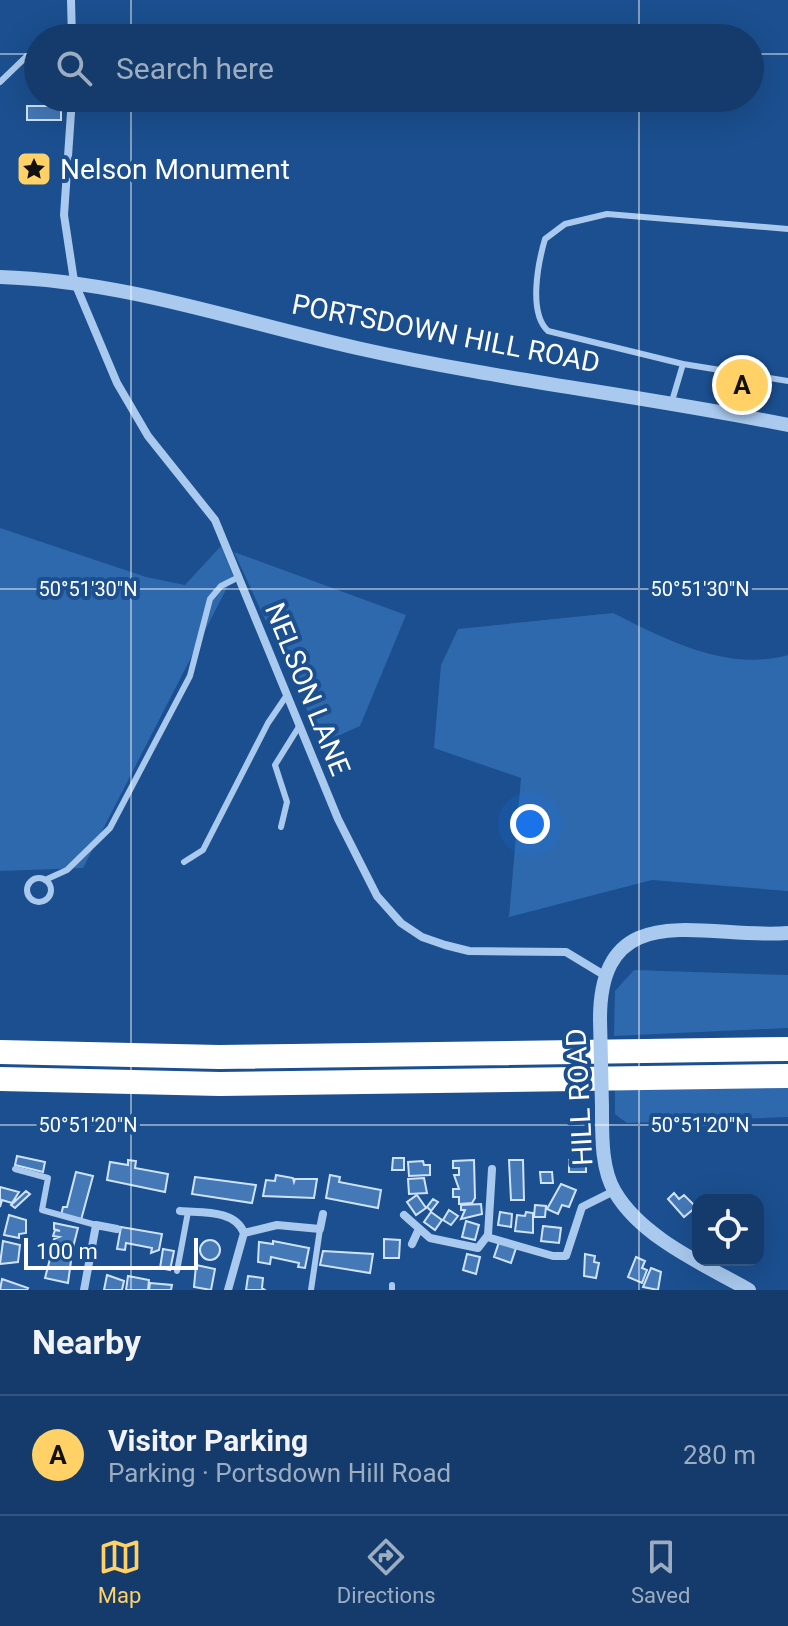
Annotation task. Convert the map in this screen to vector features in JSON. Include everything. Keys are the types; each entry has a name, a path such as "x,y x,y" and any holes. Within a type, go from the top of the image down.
{"highway":[{"path":"0,1052 219,1057 788,1049"},
{"path":"0,1079 220,1084 788,1076"}],"street":[{"path":"71,0 72,24"},
{"name":"NELSON LANE","path":"71,112 64,215 74,281 117,383 148,436 215,520 338,819 377,896 401,923 422,937 469,951 566,952 604,975"},
{"name":"PORTSDOWN HILL ROAD","path":"0,277 74,281 149,294 356,348 448,366 672,401 788,425"},
{"path":"604,975 615,954 651,932 674,928 788,933"},
{"name":"HILL ROAD","path":"604,975 600,1019 602,1139 614,1191 654,1232 749,1290"},
{"path":"404,1215 418,1231 442,1243 478,1248 487,1237 492,1208 492,1169"},
{"path":"487,1237 553,1256 566,1256 582,1207 614,1191"},
{"path":"184,1211 225,1215 241,1225 244,1233 228,1290"},
{"path":"244,1233 277,1225 320,1229 323,1214"},
{"path":"84,1290 96,1225 117,1229"},
{"path":"412,1244 418,1231"}],"lane":[{"path":"0,82 24,59"},
{"path":"788,229 607,214 565,224 545,239 537,303 540,324 548,331 683,364 788,381"},
{"path":"672,401 683,364"},
{"path":"45,880 50,885 48,897 44,902 32,901 27,886 37,878 45,880 67,870 110,828 190,676 210,599 221,586 239,577"},
{"path":"184,862 203,850 268,723 287,695"},
{"path":"281,827 287,802 275,765 300,725"},
{"path":"15,1169 48,1178 41,1207 44,1211 96,1225"},
{"path":"177,1271 184,1211"},
{"path":"311,1290 320,1229"}],"shaded area":[{"path":"0,528 146,577 185,585 221,546 233,576 83,868 0,871"},
{"path":"234,552 406,615 360,726 322,743"},
{"path":"613,613 676,643 720,656 765,659 788,655 788,891 652,880 509,917 521,778 434,748 441,665 458,629"},
{"path":"634,970 788,975 788,1028 614,1036 615,991"},
{"path":"788,1087 788,1117 627,1123 615,1114 615,1089"}],"building":[{"path":"27,112 61,112 61,120 27,120"},
{"path":"17,1156 45,1162 43,1172 15,1165"},
{"path":"393,1158 404,1158 404,1170 392,1170"},
{"path":"128,1160 136,1161 135,1168 168,1174 165,1192 107,1180 110,1162 128,1165"},
{"path":"474,1160 475,1198 472,1203 459,1204 459,1197 453,1197 453,1189 459,1189 454,1175 459,1175 459,1168 453,1168 453,1161"},
{"path":"509,1160 523,1160 524,1200 511,1200"},
{"path":"569,1160 586,1160 586,1172 569,1172"},
{"path":"423,1161 424,1165 430,1165 430,1175 409,1176 408,1162"},
{"path":"76,1172 93,1176 81,1220 61,1215 63,1207 67,1207"},
{"path":"540,1172 552,1172 553,1183 541,1183"},
{"path":"276,1175 293,1178 294,1182 295,1179 317,1179 314,1198 263,1196 266,1180 275,1181"},
{"path":"330,1175 340,1177 339,1182 381,1190 378,1208 326,1198"},
{"path":"195,1177 256,1185 252,1203 192,1194"},
{"path":"424,1178 427,1193 409,1194 408,1179"},
{"path":"561,1184 576,1190 569,1207 562,1205 558,1214 547,1209"},
{"path":"0,1187 19,1192 12,1203 2,1200 0,1207"},
{"path":"26,1191 30,1194 15,1208 11,1205"},
{"path":"674,1193 679,1199 684,1195 692,1203 692,1210 684,1217 668,1199"},
{"path":"417,1195 426,1208 416,1215 407,1202"},
{"path":"433,1199 438,1202 431,1211 427,1207"},
{"path":"481,1204 482,1214 461,1219 465,1210 461,1210 461,1205"},
{"path":"535,1205 546,1206 545,1217 534,1217"},
{"path":"449,1210 458,1216 451,1225 443,1220"},
{"path":"431,1212 442,1220 435,1230 424,1222"},
{"path":"500,1212 512,1214 511,1227 498,1225"},
{"path":"526,1212 533,1213 533,1233 515,1231 517,1215 525,1216"},
{"path":"9,1215 26,1220 26,1233 19,1234 19,1238 4,1235"},
{"path":"466,1221 479,1225 475,1240 462,1237"},
{"path":"54,1223 78,1228 70,1259 50,1255 54,1239 59,1237 53,1236 55,1230 60,1231 54,1229"},
{"path":"543,1226 561,1228 559,1243 541,1241"},
{"path":"121,1227 162,1234 159,1250 151,1253 152,1248 126,1243 125,1250 117,1249"},
{"path":"384,1239 400,1240 399,1258 384,1258"},
{"path":"210,1240 217,1243 220,1250 217,1257 210,1260 203,1257 200,1250 203,1243"},
{"path":"3,1241 20,1245 18,1262 0,1264"},
{"path":"273,1241 309,1248 305,1268 298,1267 299,1263 271,1257 270,1264 258,1262 259,1242 273,1244"},
{"path":"499,1242 516,1248 511,1263 494,1257"},
{"path":"163,1249 174,1251 170,1270 160,1268"},
{"path":"323,1251 373,1254 370,1273 320,1265"},
{"path":"467,1254 480,1257 476,1274 463,1270"},
{"path":"585,1254 595,1256 594,1262 599,1263 596,1278 584,1276"},
{"path":"51,1255 71,1261 68,1283 45,1278"},
{"path":"636,1257 645,1261 642,1268 647,1270 642,1283 628,1277"},
{"path":"196,1265 215,1269 211,1290 194,1287"},
{"path":"651,1268 661,1272 658,1290 643,1287"},
{"path":"107,1275 124,1281 122,1290 104,1290"},
{"path":"128,1276 149,1280 148,1290 126,1290"},
{"path":"248,1276 263,1278 262,1288 265,1290 246,1290"},
{"path":"2,1279 28,1288 0,1290"},
{"path":"150,1283 172,1285 171,1290 149,1290"}],"place":[{"name":"Nelson Monument","path":"34,169"},
{"name":"Visitor Parking","path":"742,385"}]}
